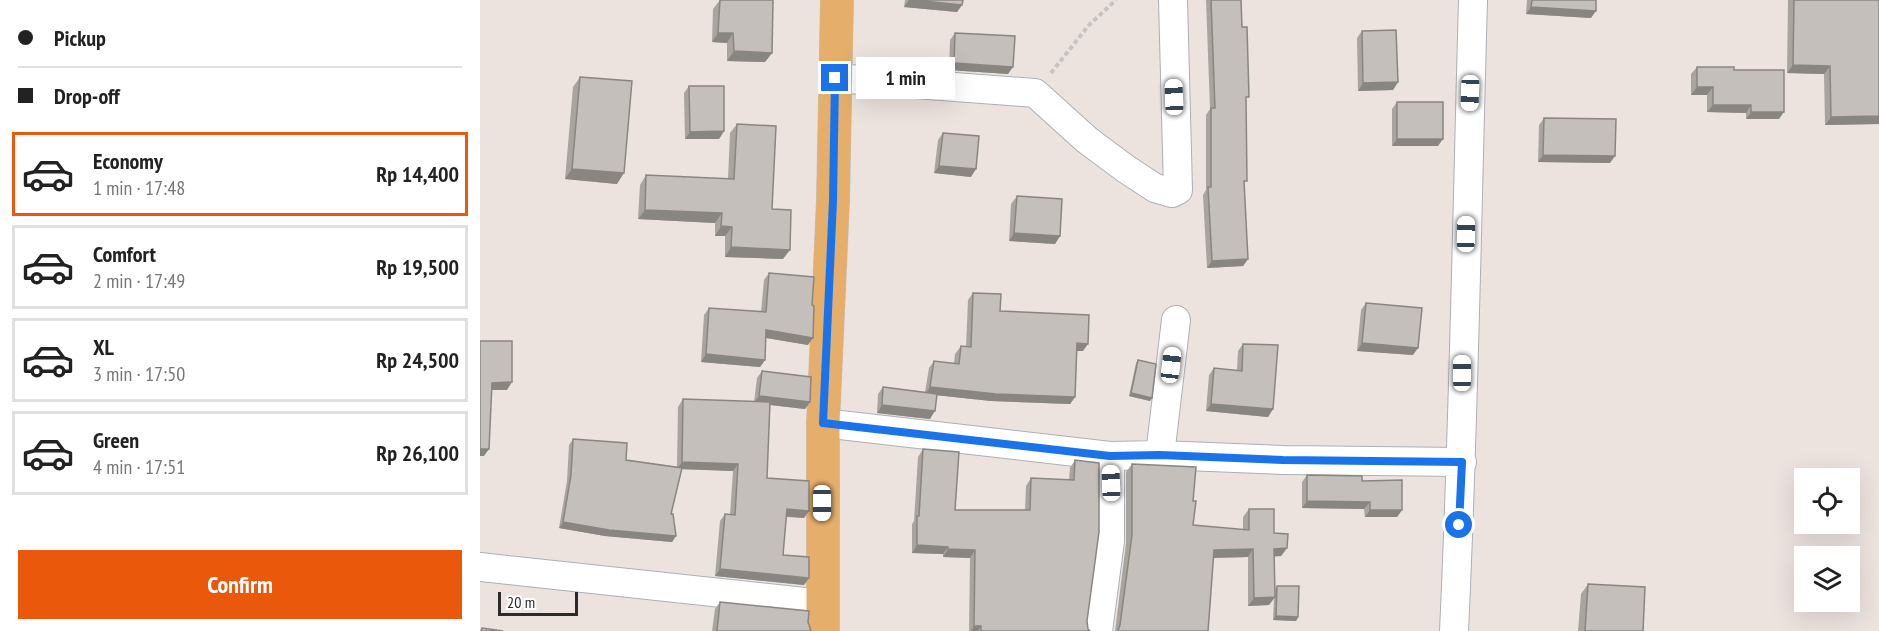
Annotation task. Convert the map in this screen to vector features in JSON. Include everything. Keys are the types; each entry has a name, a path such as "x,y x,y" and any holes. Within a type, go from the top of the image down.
{"main road":[{"path":"823,617 823,423 830,291 837,0"}],"street":[{"path":"835,78 1035,93 1086,140 1126,169 1168,194 1178,190 1173,0"},
{"path":"1454,631 1462,462 1473,0"},
{"path":"1160,455 1176,320"},
{"path":"823,423 1110,456 1160,455 1283,460 1462,462"},
{"path":"1098,631 1110,531 1110,456"},
{"path":"480,567 823,617"}],"path":[{"path":"1035,93 1089,25 1116,0"}],"building":[{"path":"720,0 773,0 772,53 734,51 733,33 718,33"},
{"path":"914,0 963,0 962,5"},
{"path":"1211,0 1241,0 1242,27 1247,27 1249,97 1246,97 1247,181 1244,181 1248,259 1212,261 1208,187 1211,187 1211,108 1215,108"},
{"path":"1532,0 1596,0 1596,11 1531,7"},
{"path":"1794,0 1879,0 1879,116 1831,117 1830,66 1793,65"},
{"path":"1396,30 1398,82 1363,83 1362,31"},
{"path":"955,33 1015,36 1013,67 954,63"},
{"path":"1697,67 1784,70 1784,112 1751,112 1751,105 1713,105 1713,87 1697,87"},
{"path":"580,77 632,81 624,173 572,169"},
{"path":"689,86 724,86 724,131 690,132"},
{"path":"1397,102 1443,102 1443,139 1397,139"},
{"path":"1544,118 1616,119 1615,156 1543,155"},
{"path":"737,124 776,126 772,209 791,210 790,250 731,247 732,227 721,226 722,213 645,210 646,175 734,179"},
{"path":"943,133 979,136 976,169 939,166"},
{"path":"1017,196 1062,199 1060,236 1014,233"},
{"path":"769,273 814,277 813,338 766,330 765,360 706,354 709,308 766,312"},
{"path":"973,293 1001,294 1000,311 1089,315 1088,344 1077,343 1075,397 996,394 930,387 934,361 959,364 961,346 971,347"},
{"path":"1366,303 1422,308 1418,348 1362,343"},
{"path":"480,341 512,341 512,382 492,383 489,449 480,449"},
{"path":"1243,344 1278,345 1273,409 1211,404 1214,368 1242,371"},
{"path":"1138,360 1156,364 1152,398 1131,393"},
{"path":"762,371 811,377 810,402 759,396"},
{"path":"883,387 937,394 935,411 882,405"},
{"path":"683,399 770,402 767,478 809,481 809,511 787,509 783,555 809,557 809,578 720,569 725,514 735,515 738,464 682,462"},
{"path":"573,439 627,443 626,460 682,468 671,514 673,514 676,536 609,530 563,522 571,475"},
{"path":"923,449 959,452 955,510 1030,510 1031,478 1074,480 1075,460 1099,463 1099,532 1087,621 1090,631 981,631 981,626 974,626 975,550 917,545 917,516 919,516"},
{"path":"1132,464 1196,467 1193,525 1249,530 1249,509 1274,509 1274,533 1288,534 1287,548 1274,549 1275,597 1254,598 1253,549 1214,550 1208,631 1118,631 1132,535"},
{"path":"1307,475 1362,476 1362,481 1402,480 1402,510 1370,510 1370,502 1307,501"},
{"path":"1588,584 1645,587 1643,631 1585,631"},
{"path":"1277,586 1299,586 1298,617 1276,616"},
{"path":"720,602 809,611 808,622 811,631 717,631"},
{"path":"482,628 503,631 481,631"}],"route":[{"path":"835,78 833,200 823,423 1110,456 1160,455 1283,460 1462,462 1459,525"}]}
